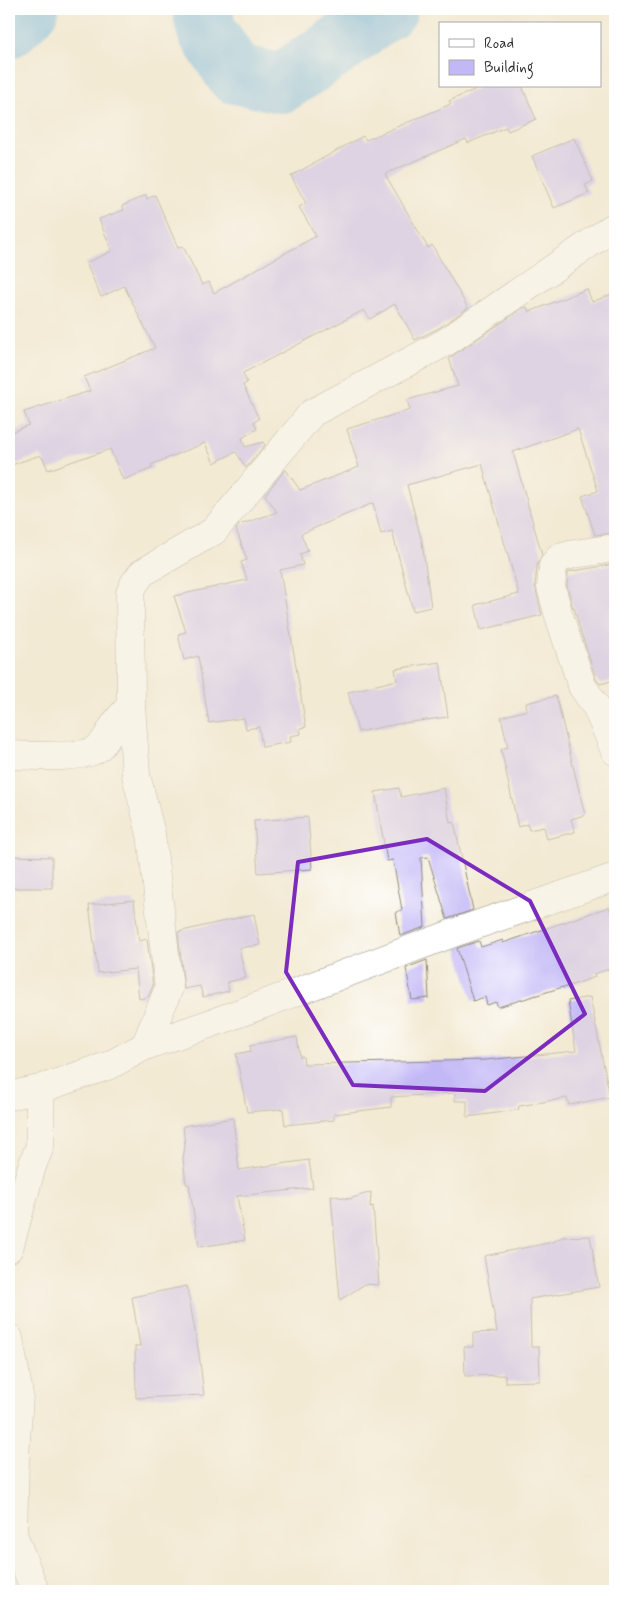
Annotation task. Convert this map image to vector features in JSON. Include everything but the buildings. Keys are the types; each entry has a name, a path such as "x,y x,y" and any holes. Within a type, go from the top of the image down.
{"street":[{"path":"145,1046 169,988 151,834 136,775 131,706 130,593 134,584 142,573 214,531 312,413 446,342 615,226"},
{"path":"615,548 559,558 553,566 551,587 582,686 597,708 615,751"},
{"path":"9,754 63,756 96,750 107,739 117,720 131,706"},
{"path":"9,1096 40,1089 110,1065 145,1046 229,1017 612,874"},
{"path":"9,1248 32,1166 40,1146 40,1089"},
{"path":"9,1338 19,1395 13,1534 35,1591"}],"highlighted area":[{"path":"427,839 530,901 585,1014 485,1091 353,1085 286,972 298,862"}],"waterway":[{"path":"9,28 29,9"},
{"path":"202,9 207,31 235,74 281,83 332,50 388,9"}]}
